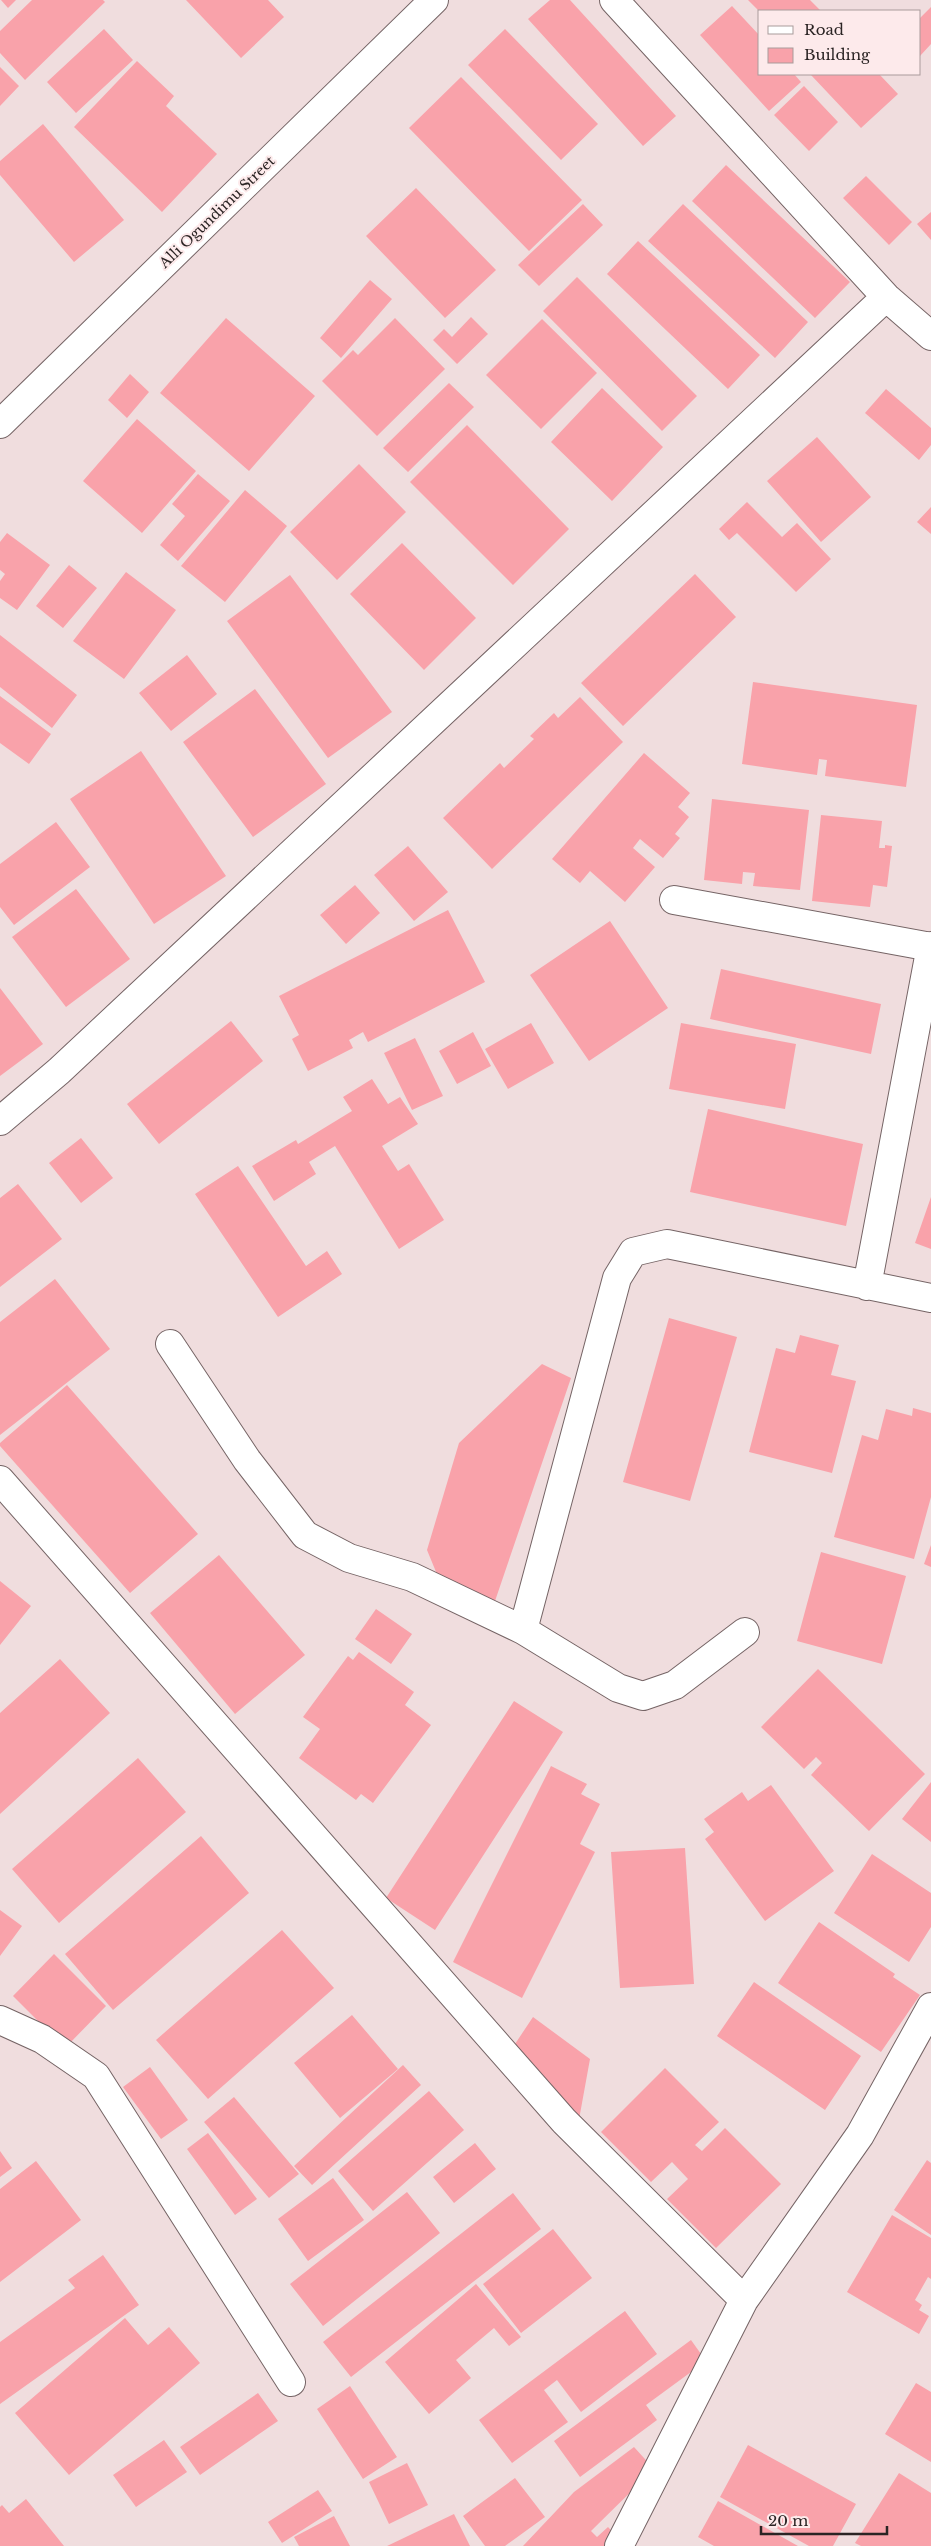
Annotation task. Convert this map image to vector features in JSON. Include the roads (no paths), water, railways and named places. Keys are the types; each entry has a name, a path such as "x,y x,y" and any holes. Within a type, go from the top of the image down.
{"street":[{"name":"Alli Ogundimu Street","path":"0,424 434,0"},
{"path":"624,4 886,298 931,336"},
{"path":"0,1121 59,1071 886,298"},
{"path":"674,900 931,946 867,1286"},
{"path":"523,1630 617,1278 632,1252 667,1244 931,1298"},
{"path":"170,1344 247,1460 305,1535 348,1558 412,1577 523,1630 618,1688 643,1696 675,1684 746,1632"},
{"path":"0,1480 564,2121 744,2300"},
{"path":"619,2546 744,2300 860,2135 931,2007"},
{"path":"0,2020 42,2039 96,2076 291,2382"}]}
